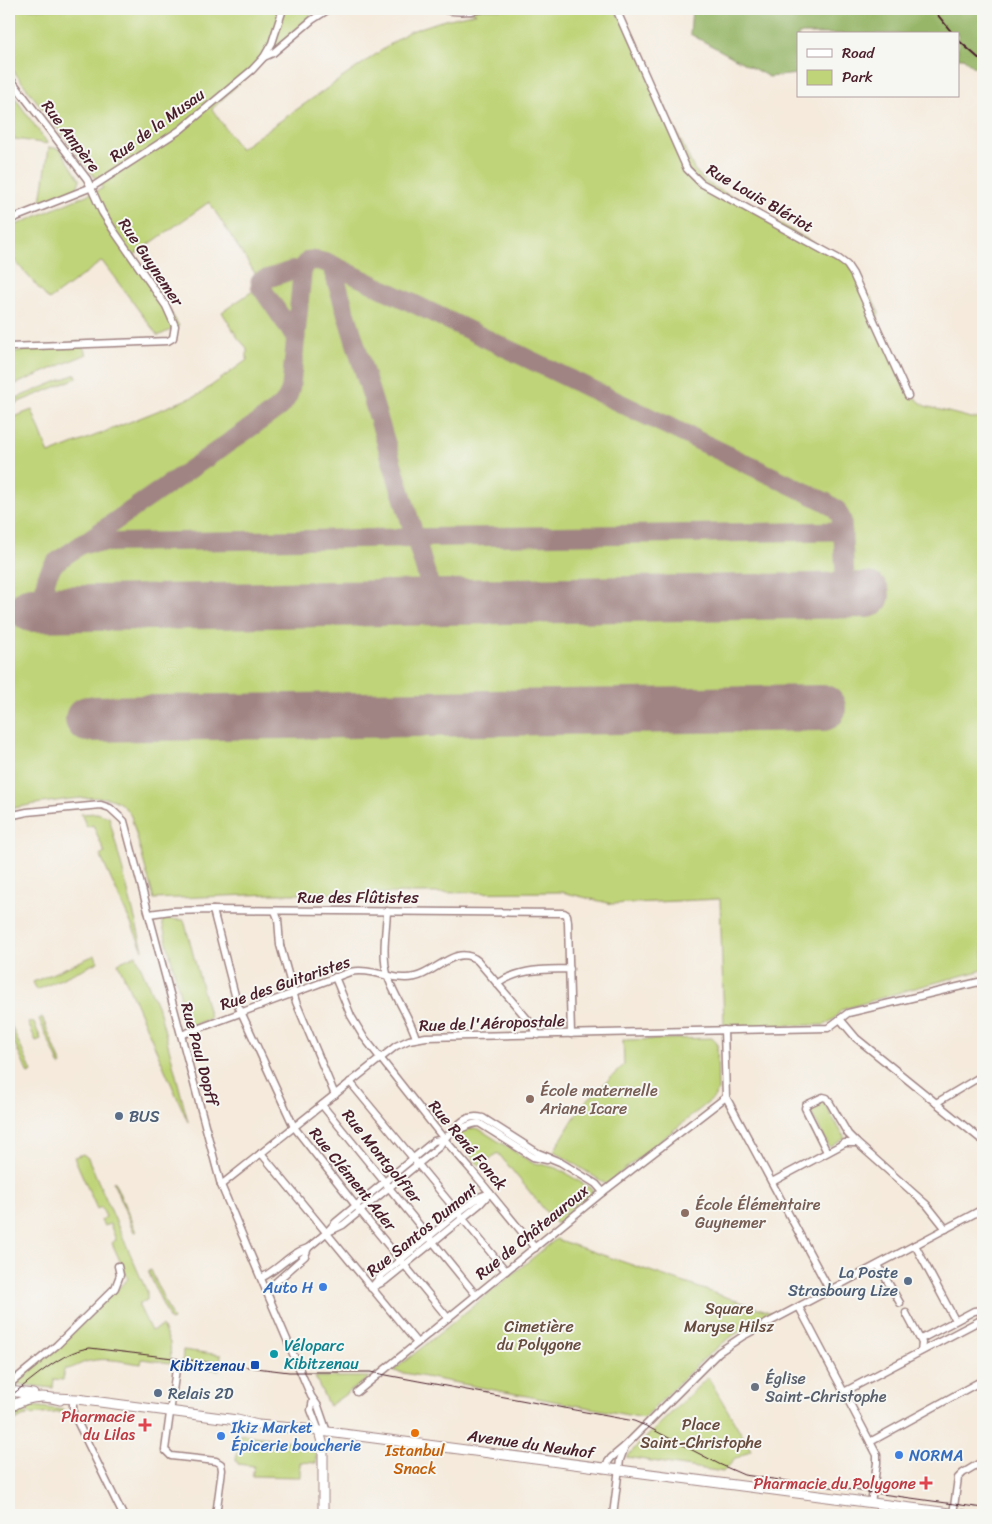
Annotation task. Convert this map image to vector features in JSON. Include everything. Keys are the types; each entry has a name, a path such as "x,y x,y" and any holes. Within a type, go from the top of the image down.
{"street":[{"name":"Rue de la Musau","path":"9,220 92,188 180,130 252,70 264,57 272,43 283,9"},
{"path":"264,57 273,53 312,20 329,9"},
{"path":"442,9 453,12 469,12 482,9"},
{"name":"Rue Louis Blériot","path":"616,9 688,169 701,183 840,259 846,265 853,274 908,396"},
{"name":"Rue Ampère","path":"9,78 92,188"},
{"name":"Rue Guynemer","path":"9,347 168,341 173,338 175,326 166,306 102,212 92,188"},
{"name":"Rue Paul Dopff","path":"9,816 27,812 101,805 110,808 124,821 221,1185 313,1400 318,1406 323,1432"},
{"name":"Rue des Flûtistes","path":"150,914 172,911 213,910 548,912 566,914 570,969"},
{"name":"Rue Clément Ader","path":"213,910 231,982 241,1012 294,1127 448,1318"},
{"path":"275,911 278,919 280,944 302,1020 335,1095"},
{"path":"387,911 385,961 388,976 416,1038"},
{"name":"Rue des Guitaristes","path":"181,1035 335,977 360,970 406,978 418,976 452,958 464,955 478,961 530,1021 538,1035"},
{"path":"497,984 521,972 570,969 571,1034"},
{"name":"Rue René Fonck","path":"335,977 359,1032 444,1139 535,1248"},
{"name":"Rue de l'Aéropostale","path":"221,1185 380,1058 400,1043 416,1038 828,1028 848,1013 983,981"},
{"path":"840,1019 856,1038 983,1141"},
{"path":"724,1030 726,1098 830,1291"},
{"path":"936,1102 983,1075"},
{"path":"350,1082 506,1271"},
{"path":"827,1152 805,1108 806,1105 823,1097 826,1098 848,1134 927,1205 946,1229"},
{"name":"Rue de Châteauroux","path":"357,1392 603,1192 726,1098"},
{"name":"Rue Montgolfier","path":"322,1105 476,1295"},
{"path":"261,1278 273,1272 326,1234 336,1222 358,1208 416,1161 434,1141 444,1139 455,1130 462,1129 471,1124 479,1124 533,1158 560,1162 596,1184 603,1192"},
{"path":"772,1182 844,1143 858,1143"},
{"path":"261,1153 416,1343"},
{"name":"Rue Santos Dumont","path":"371,1288 385,1281 403,1262 461,1215 480,1204 490,1193"},
{"path":"603,1469 611,1458 719,1352 743,1336 983,1209"},
{"path":"915,1245 956,1320"},
{"path":"267,1290 305,1256 308,1248"},
{"path":"878,1265 900,1303"},
{"path":"10,1391 12,1382 57,1345 115,1288 120,1275 118,1266"},
{"path":"799,1307 878,1459 871,1503"},
{"path":"921,1339 978,1309 983,1310"},
{"path":"906,1313 921,1339 921,1351"},
{"path":"844,1392 979,1320 983,1316"},
{"path":"176,1369 169,1411 166,1452 171,1456 216,1461 221,1464 222,1470 216,1515"},
{"path":"870,1442 983,1380"},
{"name":"Avenue du Neuhof","path":"10,1391 73,1401 94,1401"},
{"name":"Avenue du Neuhof","path":"9,1408 21,1400 38,1396"},
{"name":"Avenue du Neuhof","path":"56,1398 65,1397 245,1421 258,1425 965,1515"},
{"path":"73,1401 73,1413 123,1515"},
{"path":"323,1432 323,1515"},
{"path":"323,1432 329,1515"},
{"path":"613,1515 622,1453 625,1446"},
{"path":"953,1514 958,1478 983,1461"}],"green space":[{"path":"9,9 324,9 312,14 212,109 240,149 408,32 441,21 476,13 462,9 613,9 628,27 694,169 706,182 849,263 864,291 872,298 879,313 877,322 913,396 925,406 971,418 983,418 983,970 841,1010 834,1019 824,1025 724,1026 720,899 612,904 562,892 272,894 154,899 131,816 117,801 94,797 79,798 9,809 9,419 32,410 49,454 200,394 247,360 247,348 238,338 222,312 260,286 260,281 209,202 134,255 151,279 179,326 158,336 102,261 49,300 9,254 9,228 103,188 9,65"},
{"path":"692,9 983,9 983,74 963,58 960,58 960,32 797,32 797,74 769,77 690,34"},
{"path":"9,94 13,95 48,144 9,138"},
{"path":"49,147 60,149 80,180 76,190 41,202"},
{"path":"79,341 87,354 9,387 9,370 14,366 9,360 9,352 55,348"},
{"path":"76,374 77,378 9,406 9,401"},
{"path":"97,813 109,817 143,950 100,855 105,853 93,825 87,827 81,814"},
{"path":"164,919 184,920 210,1018 188,1027 162,922"},
{"path":"95,955 98,962 37,990 33,982"},
{"path":"136,955 160,1013 188,1122 118,963"},
{"path":"42,1017 62,1065 60,1066 39,1019"},
{"path":"9,1021 32,1072 28,1074 9,1030"},
{"path":"33,1021 41,1039 36,1041 28,1023"},
{"path":"712,1038 717,1043 718,1090 714,1098 606,1184 554,1151 582,1105 624,1065 623,1040"},
{"path":"823,1102 845,1138 831,1147 809,1109"},
{"path":"467,1129 479,1129 531,1162 557,1168 592,1189 593,1195 582,1200 556,1224 498,1153 480,1166 457,1139 457,1136"},
{"path":"83,1154 88,1158 147,1292 147,1300 138,1304 151,1331 162,1326 170,1343 171,1363 142,1359 141,1364 116,1360 96,1360 64,1369 63,1380 54,1379 53,1388 15,1384 128,1279 112,1243 116,1240 110,1224 104,1226 101,1220 106,1217 101,1207 97,1209 74,1157"},
{"path":"114,1181 136,1232 134,1232"},
{"name":"Cimetière du Polygone","path":"556,1239 773,1313 747,1327 712,1352 644,1418 393,1371"},
{"path":"151,1270 173,1320 170,1321 148,1271"},
{"path":"183,1350 221,1355 219,1370 182,1365"},
{"path":"315,1377 370,1377 329,1406"},
{"name":"Place Saint-Christophe","path":"708,1377 751,1450 734,1460 723,1472 626,1457"},
{"path":"32,1406 64,1410 65,1412 30,1415 26,1408"},
{"path":"24,1409 27,1416 9,1425 9,1419"},
{"path":"240,1434 301,1443 316,1449 316,1463 300,1462 300,1477 252,1476 254,1466 238,1464 236,1459"}],"taxiway":[{"path":"300,271 309,260 331,264 826,502 837,510 842,520 846,595"},
{"path":"331,264 435,602"},
{"path":"45,609 46,579 56,562 276,410 286,400 291,386 302,275 300,271 293,270 260,281"},
{"path":"260,286 296,338"},
{"path":"83,543 843,531"}],"runway":[{"path":"32,609 867,595"},
{"path":"88,719 823,708"}],"tram line":[{"path":"9,1397 58,1360 69,1354 90,1348 289,1372 370,1372 634,1421 744,1475 983,1508"}],"railway":[{"path":"933,9 951,32"},
{"path":"960,42 983,62"}],"place":[{"name":"École maternelle Ariane Icare","path":"530,1099"},
{"name":"BUS","path":"119,1116"},
{"name":"École Élémentaire Guynemer","path":"685,1213"},
{"name":"La Poste Strasbourg Lize","path":"908,1281"},
{"name":"Auto H","path":"323,1287"},
{"name":"Véloparc Kibitzenau","path":"274,1354"},
{"name":"Kibitzenau","path":"255,1365"},
{"name":"Église Saint-Christophe","path":"755,1387"},
{"name":"Relais 2D","path":"158,1393"},
{"name":"Pharmacie du Lilas","path":"145,1425"},
{"name":"Istanbul Snack","path":"415,1433"},
{"name":"Ikiz Market Épicerie boucherie","path":"221,1436"},
{"name":"NORMA","path":"899,1455"},
{"name":"Pharmacie du Polygone","path":"926,1483"}],"park label":[{"name":"Square Maryse Hilsz","path":"729,1317"}]}
